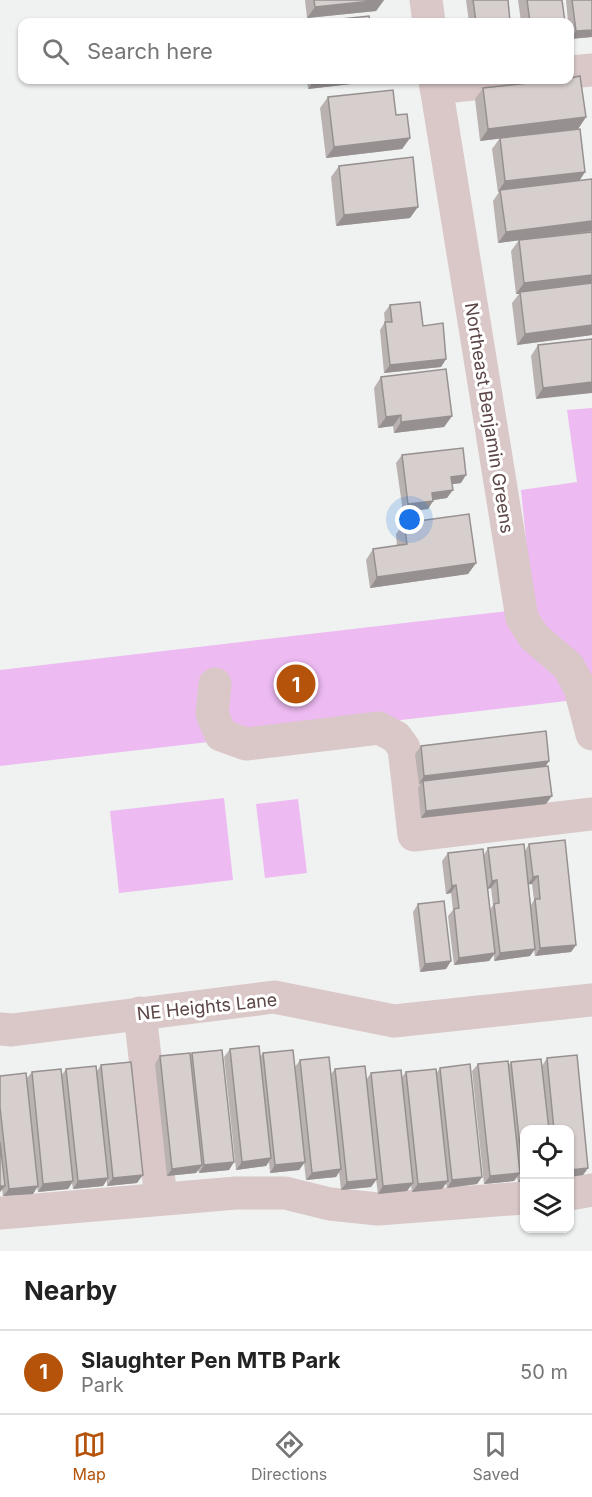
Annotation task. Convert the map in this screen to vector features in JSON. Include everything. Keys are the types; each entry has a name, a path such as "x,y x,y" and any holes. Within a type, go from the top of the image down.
{"street":[{"path":"426,0 428,18"},
{"path":"574,72 592,70"},
{"name":"Northeast Benjamin Greens","path":"435,84 522,618 534,636 568,666 580,688 592,735"},
{"path":"215,684 212,714 221,735 246,744 379,728 396,737 404,748 414,835 592,814"},
{"name":"NE Heights Lane","path":"0,1029 12,1030 274,997 394,1021 592,1000"},
{"path":"140,1013 161,1199"},
{"path":"574,1193 592,1190"},
{"path":"0,1213 236,1193 285,1193 330,1204 378,1209 520,1198"}],"shaded area":[{"path":"592,408 592,698 0,766 0,670 533,608 521,490 577,482 567,410"},
{"path":"224,798 233,880 119,893 110,811"},
{"path":"298,799 307,873 265,878 256,804"}],"building":[{"path":"314,0 381,0 315,7"},
{"path":"473,0 508,0 510,18 475,18"},
{"path":"527,0 562,0 564,18 529,18"},
{"path":"572,0 592,0 592,30 576,31"},
{"path":"580,76 586,117 488,129 483,88 519,84 574,84 574,77"},
{"path":"393,90 396,115 407,114 410,138 334,147 328,97"},
{"path":"580,129 585,172 505,181 500,138"},
{"path":"413,157 418,207 344,215 339,166"},
{"path":"592,179 592,221 506,232 500,190"},
{"path":"592,232 592,275 524,283 519,240"},
{"path":"592,283 592,325 525,334 520,292"},
{"path":"420,302 423,326 443,323 446,359 390,365 385,322 392,322 390,305"},
{"path":"592,339 592,382 543,388 538,345"},
{"path":"446,369 452,416 401,422 401,415 386,417 381,377"},
{"path":"463,448 466,475 451,477 453,490 432,493 433,501 408,504 402,455"},
{"path":"469,514 476,563 377,577 373,549 407,544 404,523"},
{"path":"546,731 549,761 424,776 421,746"},
{"path":"548,766 552,796 426,811 423,781"},
{"path":"565,840 576,945 540,948 535,899 540,899 538,876 533,877 529,844"},
{"path":"524,844 535,949 500,953 494,904 499,903 497,880 492,881 488,848"},
{"path":"483,849 495,953 459,958 454,909 459,908 456,885 452,886 448,853"},
{"path":"444,901 451,961 425,964 418,904"},
{"path":"259,1046 271,1158 242,1162 230,1049"},
{"path":"222,1050 234,1162 204,1165 192,1053"},
{"path":"293,1050 305,1162 275,1165 263,1053"},
{"path":"190,1053 202,1165 172,1169 160,1056"},
{"path":"577,1055 588,1168 574,1170 574,1125 554,1125 547,1058"},
{"path":"329,1057 341,1169 312,1173 300,1060"},
{"path":"541,1059 548,1125 520,1125 520,1147 511,1062"},
{"path":"508,1061 520,1173 490,1176 478,1064"},
{"path":"131,1062 143,1175 113,1178 101,1065"},
{"path":"470,1064 482,1177 452,1180 440,1068"},
{"path":"96,1066 108,1178 78,1181 66,1069"},
{"path":"365,1066 377,1179 347,1182 335,1069"},
{"path":"61,1069 73,1181 43,1184 32,1072"},
{"path":"436,1069 448,1181 418,1184 406,1072"},
{"path":"401,1070 413,1183 383,1186 371,1073"},
{"path":"26,1073 38,1186 9,1189 0,1107 0,1076"},
{"path":"0,1142 5,1186 0,1186"}],"place":[{"name":"Slaughter Pen MTB Park","path":"296,684"}]}
